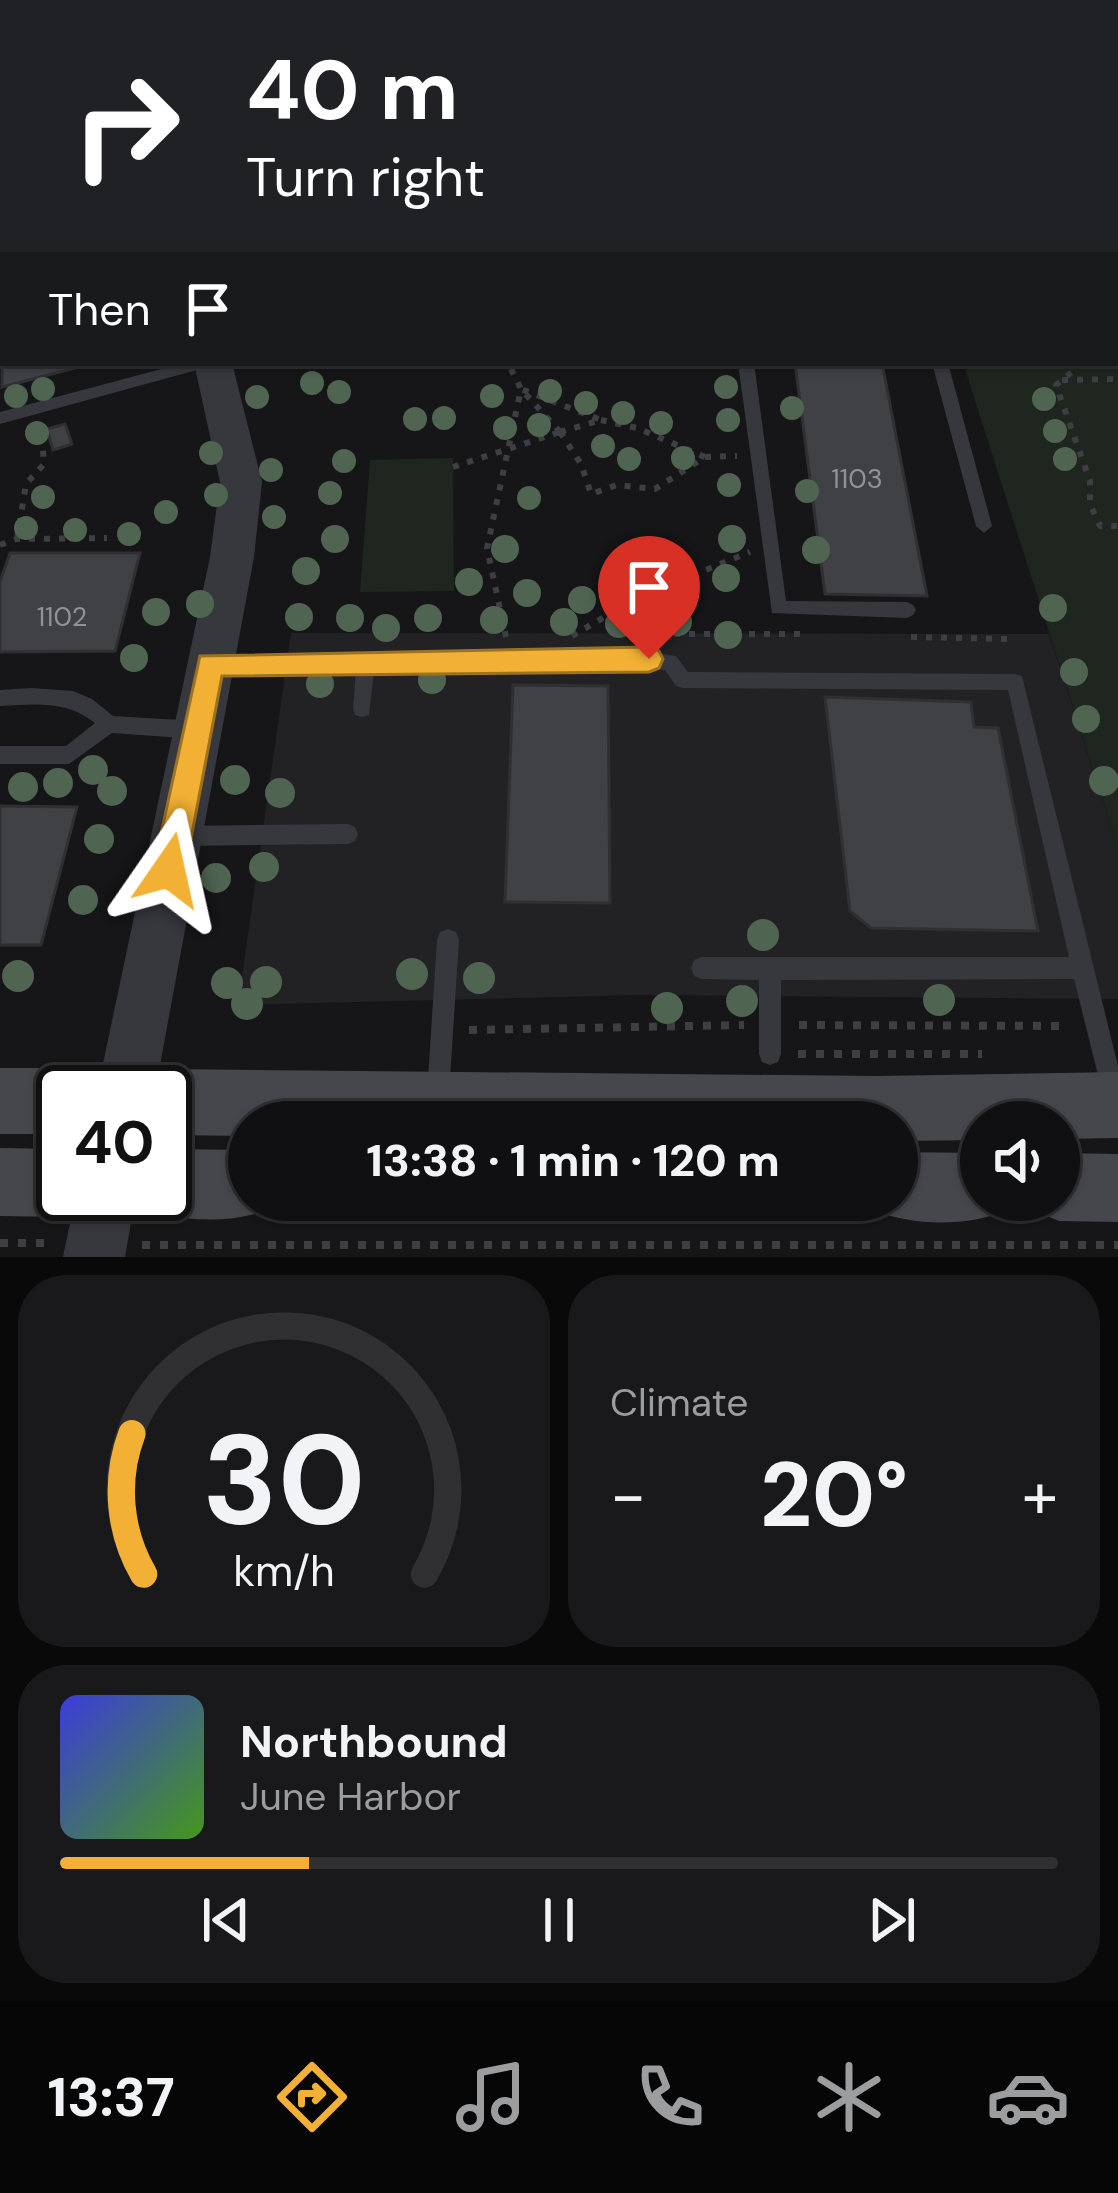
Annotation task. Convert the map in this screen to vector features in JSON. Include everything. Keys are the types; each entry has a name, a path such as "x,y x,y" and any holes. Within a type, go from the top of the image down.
{"main road":[{"path":"0,1101 36,1101"},
{"path":"192,1102 228,1103"},
{"path":"918,1108 1118,1105"},
{"path":"0,1182 36,1183"},
{"path":"192,1184 228,1184"},
{"path":"918,1186 960,1187"},
{"path":"1080,1187 1118,1188"}],"street":[{"path":"131,1065 241,482 214,366"}],"lane":[{"path":"0,418 193,366"},
{"path":"746,366 778,608 907,610"},
{"path":"941,366 984,526"},
{"path":"210,664 649,659 670,662 682,680 1015,682 1095,1026 1118,1105"},
{"path":"362,709 366,661"},
{"path":"0,698 69,696 93,705 109,724"},
{"path":"0,755 69,755 109,724 197,730"},
{"path":"176,836 348,834"},
{"path":"437,1101 448,940"},
{"path":"702,968 1082,968"},
{"path":"770,969 770,1054"}],"path":[{"path":"510,366 521,389 562,433 589,477 591,494 616,485 655,489 705,457 637,428 521,389"},
{"path":"1079,366 1056,386 1090,481 1090,504 1100,526 1118,526"},
{"path":"1061,380 1118,379"},
{"path":"506,638 487,548 521,389"},
{"path":"453,467 475,466 508,450 602,420"},
{"path":"17,539 26,484 44,464 41,424"},
{"path":"0,545 17,539 106,538"},
{"path":"595,636 572,636 639,597 770,543"},
{"path":"641,634 802,634"},
{"path":"893,636 1008,638"},
{"path":"442,1030 1095,1026"},
{"path":"0,1243 99,1232 1118,1245"}],"shaded area":[{"path":"964,366 1118,366 1118,848"},
{"path":"453,458 454,591 360,592 370,460"},
{"path":"291,633 1049,634 1118,848 1118,999 637,995 238,1005"}],"building":[{"path":"2,366 82,366 2,387"},
{"path":"795,366 883,366 927,596 825,594"},
{"path":"65,424 72,444 53,450 47,429"},
{"path":"10,553 140,553 115,651 0,652 0,582"},
{"path":"513,685 608,686 610,903 505,902"},
{"path":"825,697 971,702 974,727 998,728 1038,931 871,928 850,911"},
{"path":"0,806 77,807 41,945 0,945"}],"route":[{"path":"169,870 210,664 649,659"}]}
